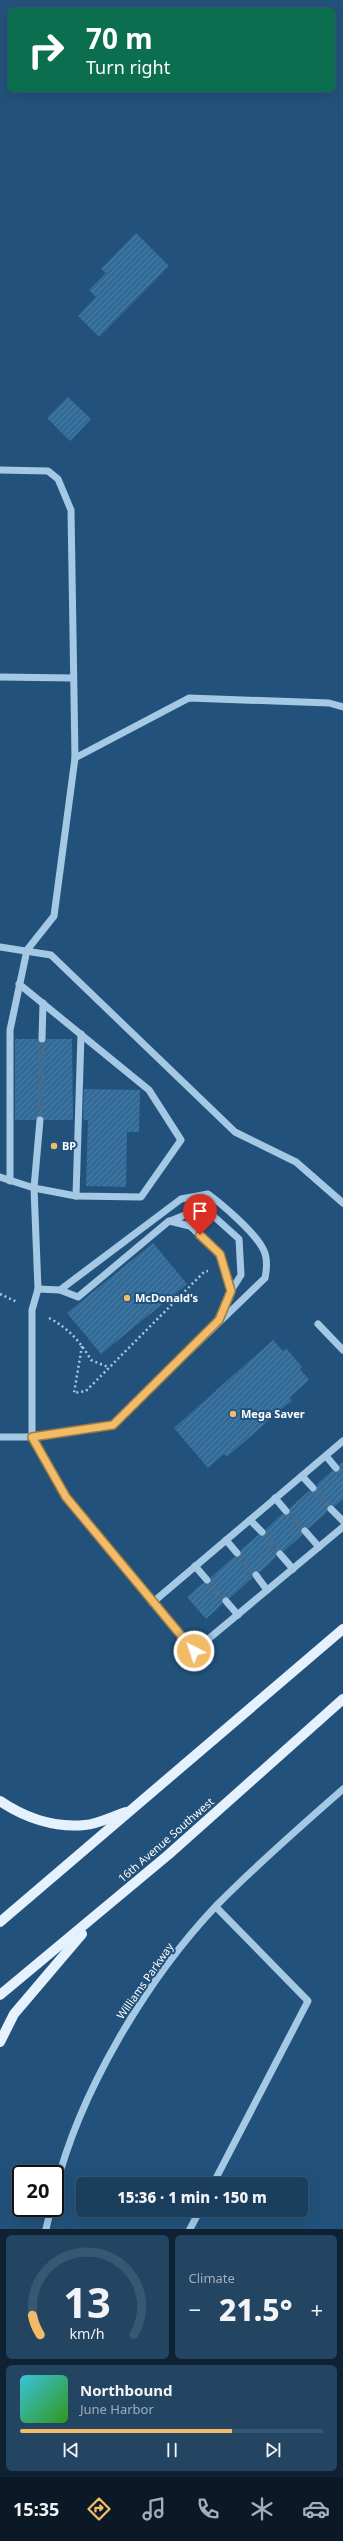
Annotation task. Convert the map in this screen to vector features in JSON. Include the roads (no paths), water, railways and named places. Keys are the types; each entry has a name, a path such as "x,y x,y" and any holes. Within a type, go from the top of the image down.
{"main road":[{"path":"0,1922 343,1629"},
{"name":"16th Avenue Southwest","path":"0,1995 168,1855 343,1699"},
{"path":"0,1801 14,1811 50,1824 85,1825 131,1810"},
{"path":"0,2042 14,2014 104,1909"}],"street":[{"path":"0,470 48,471 58,479 71,510 75,758 54,916 27,950 10,1030 10,1181"},
{"path":"0,677 73,678"},
{"path":"75,758 189,698 329,703 343,707"},
{"path":"0,947 27,950 51,955 235,1132 296,1162 343,1203"},
{"path":"0,1177 34,1188 76,1196 141,1197 180,1140 149,1090 19,984"},
{"path":"42,1039 43,1003"},
{"path":"76,1196 81,1034"},
{"path":"40,1120 34,1188 38,1289 32,1310 32,1437 66,1497 194,1651 343,1527"},
{"path":"0,1437 32,1437 113,1425 219,1320 265,1278 267,1264 262,1247 224,1206 208,1194 181,1199 60,1290"},
{"path":"38,1289 60,1290 78,1296 169,1221 190,1213 209,1212 239,1239 241,1275 231,1291 219,1320"},
{"path":"169,1221 190,1226 220,1254 231,1291"},
{"path":"318,1324 343,1350"},
{"path":"152,1602 343,1441"},
{"path":"326,1456 336,1468"},
{"path":"302,1476 313,1488"},
{"path":"275,1498 286,1511"},
{"path":"331,1509 343,1521"},
{"path":"250,1520 262,1532"},
{"path":"305,1531 319,1547"},
{"path":"226,1540 237,1553"},
{"path":"280,1554 293,1569"},
{"path":"195,1566 207,1580"},
{"path":"256,1575 267,1590"},
{"path":"226,1601 238,1615"},
{"name":"Williams Parkway","path":"64,2166 86,2104 124,2031 168,1964 216,1907 294,1832 343,1789"},
{"path":"216,1907 308,2001 217,2177"},
{"path":"46,2229 49,2217"},
{"path":"190,2229 196,2217"}],"tunnel":[{"path":"40,1120 42,1039"},
{"path":"336,1468 343,1476"},
{"path":"313,1488 331,1509"},
{"path":"286,1511 305,1531"},
{"path":"262,1532 280,1554"},
{"path":"237,1553 256,1575"},
{"path":"207,1580 226,1601"}],"place":[{"name":"BP","path":"54,1146"},
{"name":"McDonald's","path":"127,1298"},
{"name":"Mega Saver","path":"233,1414"}]}
